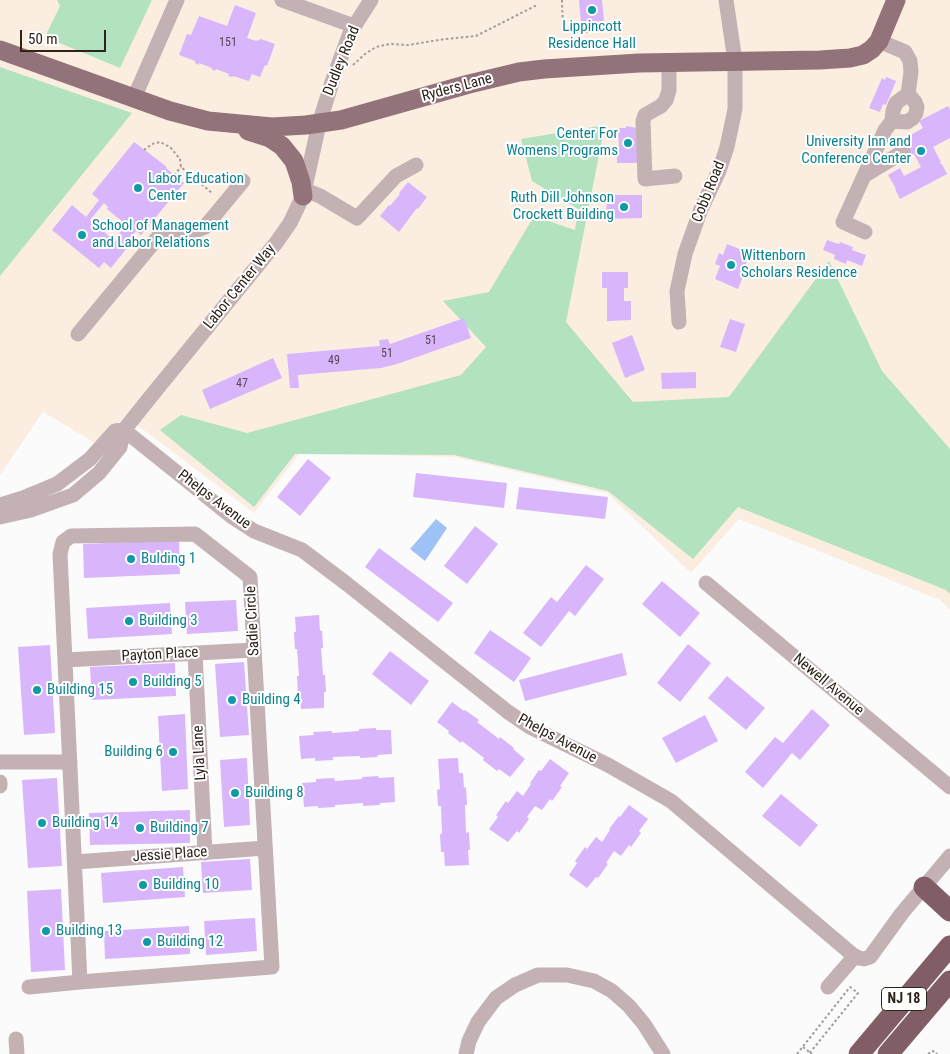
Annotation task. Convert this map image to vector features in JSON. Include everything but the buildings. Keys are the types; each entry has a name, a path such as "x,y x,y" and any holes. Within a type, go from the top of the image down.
{"highway":[{"path":"924,887 950,911"},
{"name":"NJ 18","path":"859,1054 950,946"},
{"name":"NJ 18","path":"888,1054 950,981"}],"main road":[{"path":"879,41 896,0"},
{"name":"Ryders Lane","path":"0,50 170,111 208,121 272,127 319,124 341,120 519,72 615,64 850,58 863,55 879,41"},
{"path":"208,121 270,138 282,146 294,160 304,193"}],"street":[{"path":"134,98 177,0"},
{"path":"282,0 354,26"},
{"name":"Dudley Road","path":"319,124 350,33 371,0"},
{"name":"Cobb Road","path":"679,322 677,291 685,254 701,209 719,171 727,147 735,109 734,61 726,0"},
{"path":"865,232 844,222 885,130 892,120 906,122 913,118 917,107 908,94 911,72 908,56 905,52 879,41"},
{"path":"669,64 669,90 666,100 661,106 645,115 643,120 645,179 675,176"},
{"name":"Labor Center Way","path":"124,430 276,243 290,223 304,193 319,124"},
{"path":"865,175 903,152"},
{"path":"304,193 320,196 357,218 396,176 416,165"},
{"path":"78,334 159,236 205,227 243,181"},
{"path":"0,505 57,484 90,459 115,431 124,430 120,447 99,473 73,494 30,510 0,517"},
{"name":"Phelps Avenue","path":"124,430 231,516 254,531 302,550 508,712 530,726 608,765 671,801 855,956"},
{"name":"Sadie Circle","path":"29,988 80,982 272,967 250,577 195,534 72,536 63,542 60,554 80,982"},
{"name":"Newell Avenue","path":"706,583 950,787"},
{"name":"Payton Place","path":"65,660 254,650"},
{"name":"Lyla Lane","path":"195,653 205,853"},
{"path":"0,762 70,762"},
{"name":"Jessie Place","path":"75,862 265,848"},
{"path":"828,987 855,956 859,958 870,957 902,913 950,856"},
{"path":"466,1054 469,1041 478,1022 496,998 515,985 538,976 567,974 594,981 612,991 629,1006 644,1024 663,1054"},
{"path":"16,1039 17,1054"}],"path":[{"path":"562,0 563,32 595,32 596,22"},
{"path":"354,65 365,54 376,47 390,44 408,45 476,36 537,5"},
{"path":"144,150 152,144 160,142 170,147 180,159 181,167 212,192"},
{"path":"174,175 181,167"},
{"path":"797,1054 850,988 858,993 810,1054 803,1047"},
{"path":"928,1054 932,1051 937,1054"}],"shaded area":[{"path":"0,0 950,0 950,610 940,600 739,519 691,573 607,493 455,457 300,453 254,513 125,416 100,446 43,412 0,475"}],"green space":[{"path":"57,0 152,0 120,68 45,37 60,6"},
{"path":"0,67 132,113 0,276"},
{"path":"605,125 566,322 633,402 729,397 829,261 882,371 950,449 950,594 946,590 738,507 693,559 608,491 454,455 295,454 254,507 160,430 181,415 247,433 461,375 486,347 443,301 489,292 534,216 575,230 578,209 532,181 521,139"}],"water":[{"path":"436,519 447,528 425,561 410,549"}],"place":[{"name":"Lippincott Residence Hall","path":"592,10"},
{"name":"Center For Womens Programs","path":"628,143"},
{"name":"University Inn and Conference Center","path":"921,151"},
{"name":"Labor Education Center","path":"138,188"},
{"name":"Ruth Dill Johnson Crockett Building","path":"624,207"},
{"name":"School of Management and Labor Relations","path":"82,235"},
{"name":"Wittenborn Scholars Residence","path":"731,265"},
{"name":"Bulding 1","path":"131,559"},
{"name":"Building 3","path":"129,621"},
{"name":"Building 5","path":"133,682"},
{"name":"Building 15","path":"37,690"},
{"name":"Building 4","path":"232,700"},
{"name":"Building 6","path":"173,752"},
{"name":"Building 8","path":"235,793"},
{"name":"Building 14","path":"42,823"},
{"name":"Building 7","path":"140,828"},
{"name":"Building 10","path":"143,885"},
{"name":"Building 13","path":"46,931"},
{"name":"Building 12","path":"147,942"}]}
